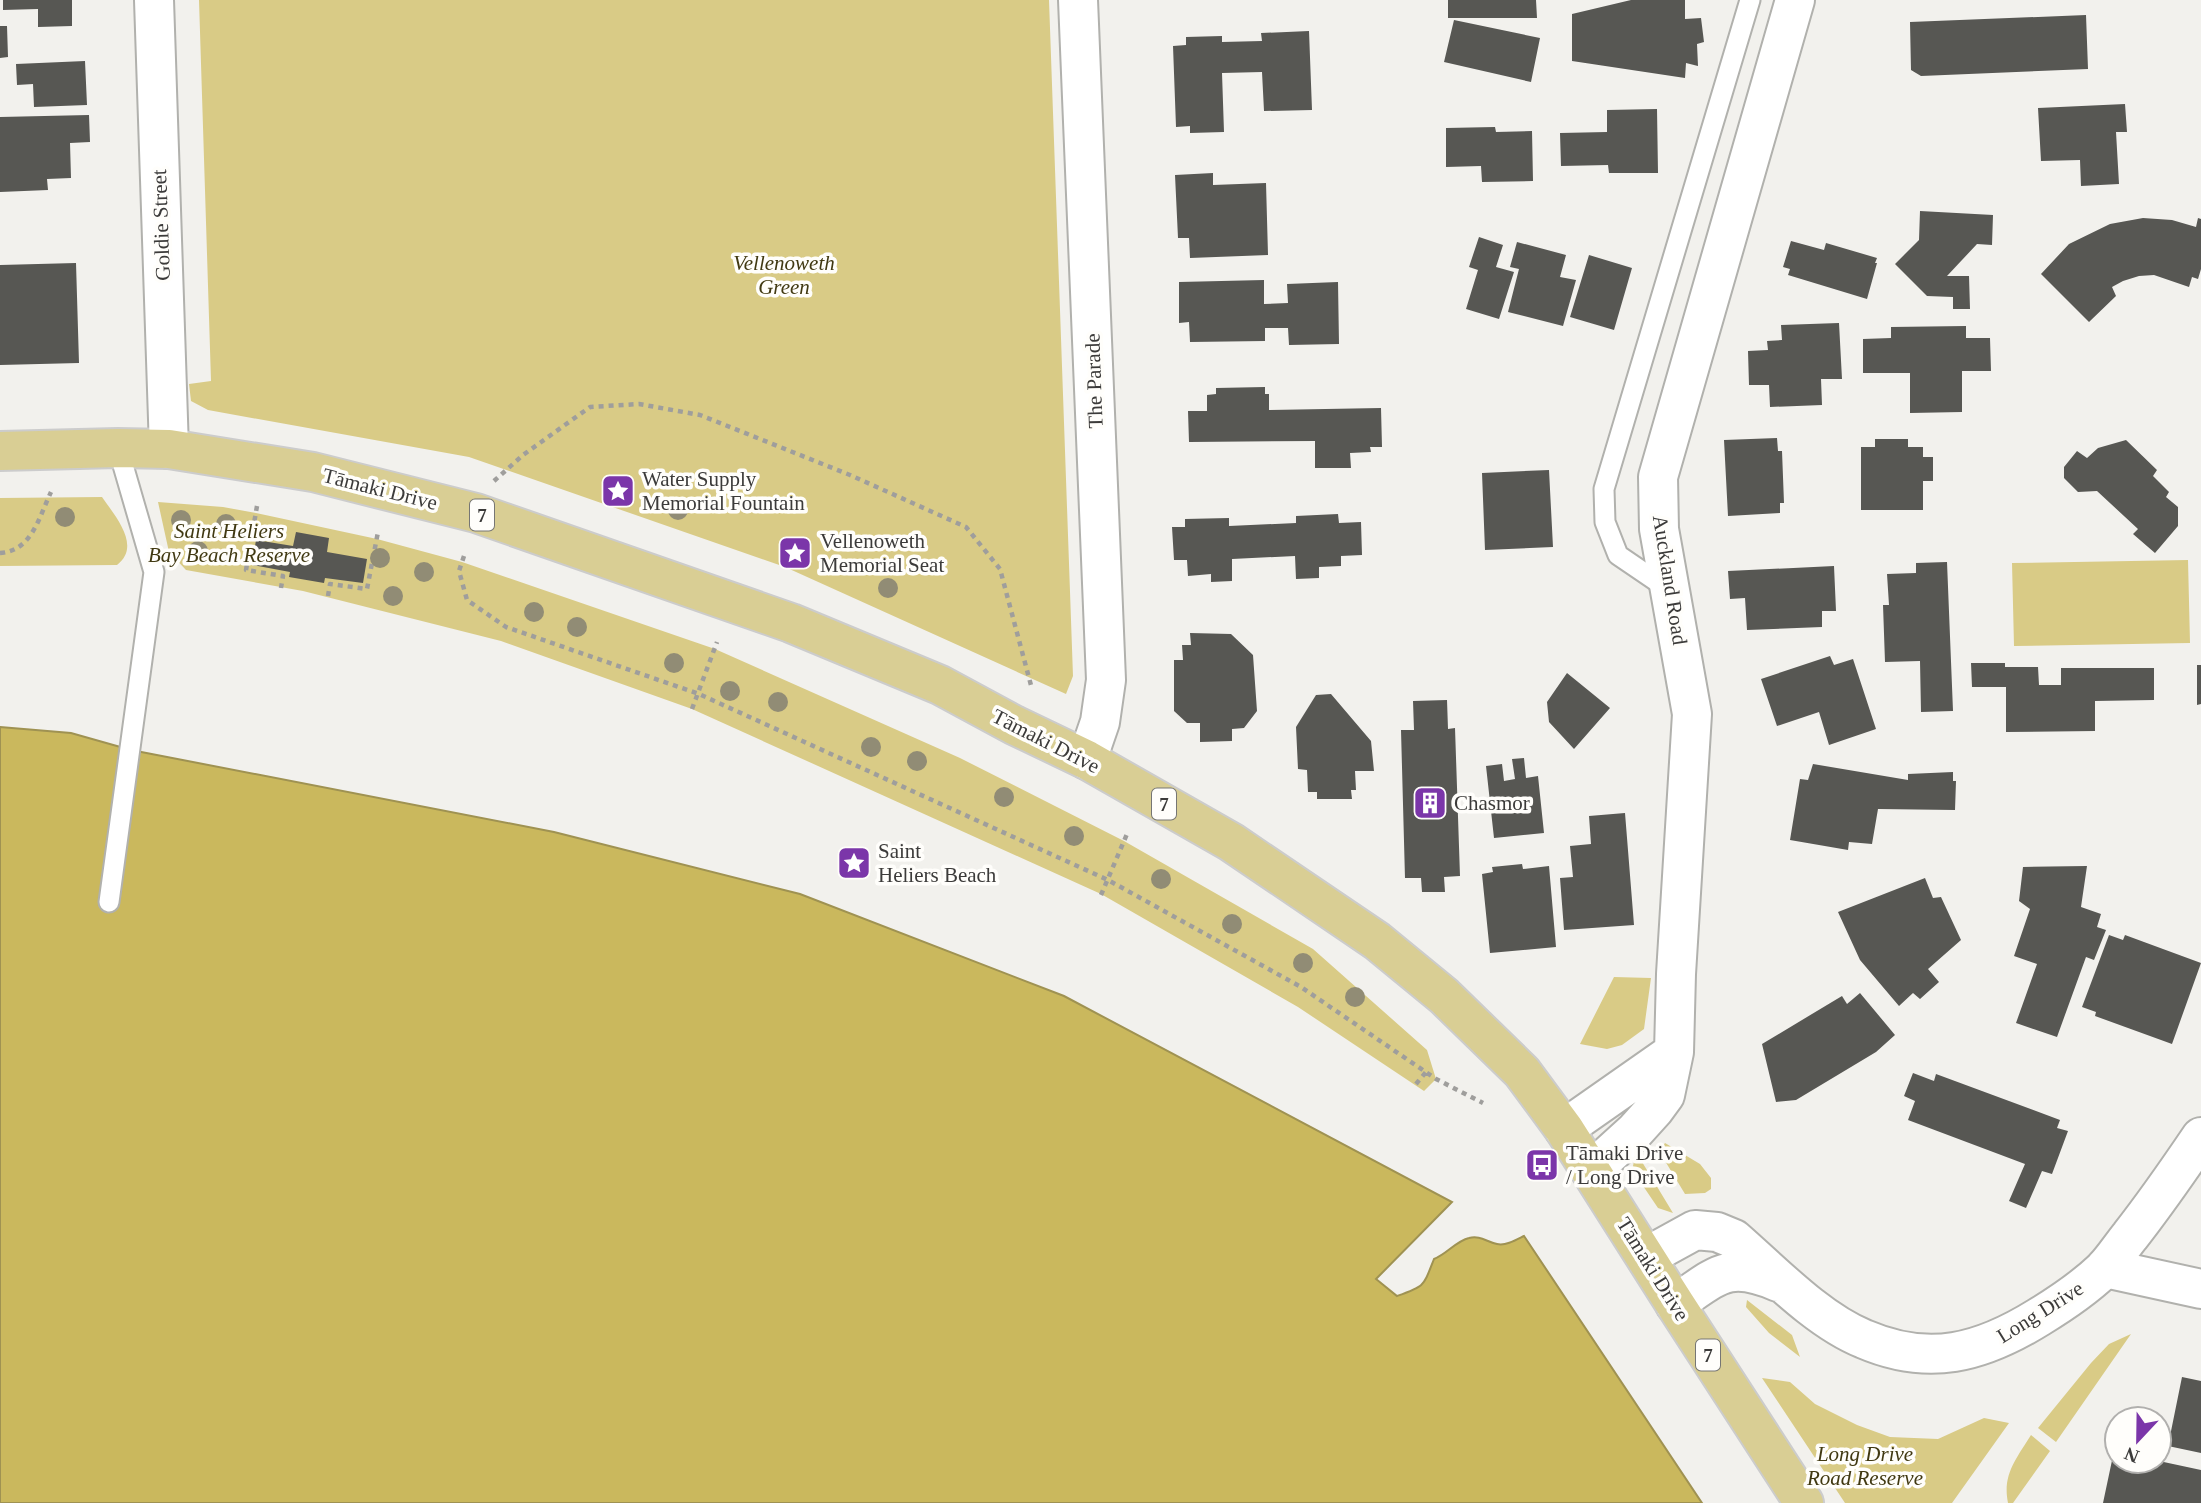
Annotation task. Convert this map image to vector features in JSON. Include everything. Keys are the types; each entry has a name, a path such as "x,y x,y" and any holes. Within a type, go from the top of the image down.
{"main road":[{"name":"Tāmaki Drive","path":"0,451 169,449 313,472 476,513 791,623 940,685 1087,760 1231,842 1377,942 1444,996 1522,1072 1564,1129 1804,1503"}],"street":[{"name":"Goldie Street","path":"153,0 169,449"},
{"name":"The Parade","path":"1078,0 1106,680 1100,722 1087,760"},
{"name":"Auckland Road","path":"1591,1171 1654,1111 1665,1095 1674,1052 1676,974 1692,714 1659,529 1658,477 1795,0"},
{"path":"1564,1129 1674,1052"},
{"name":"Long Drive","path":"1646,1257 1695,1230 1717,1231 1734,1239 1834,1323 1862,1339 1889,1349 1916,1354 1945,1355 1973,1349 2018,1330 2071,1298 2105,1268 2154,1206 2201,1137"},
{"path":"2105,1268 2201,1289"},
{"name":"Long Drive","path":"1675,1304 1728,1272 1742,1270 1760,1274 1787,1286"}],"lane":[{"path":"1672,591 1618,555 1605,522 1604,489 1750,0"},
{"path":"109,902 154,572 118,448"}],"path":[{"path":"489,485 523,455 590,407 639,404 700,415 850,475 966,527 1000,569 1032,689"},
{"path":"0,553 12,552 28,541 51,492"},
{"path":"257,506 246,570 283,576 281,588"},
{"path":"328,596 330,584 367,589 378,532"},
{"path":"464,556 459,571 467,600 506,628 699,694 1108,880 1301,987 1436,1079 1483,1103"},
{"path":"692,709 717,642"},
{"path":"1101,894 1127,834"},
{"path":"1416,1084 1426,1072"}],"green space":[{"name":"Vellenoweth Green","path":"199,0 1049,0 1073,676 1066,694 785,567 469,457 208,410 191,401 189,384 211,381"},
{"name":"Saint Heliers Bay Beach Reserve","path":"102,497 119,522 127,540 124,557 117,565 0,566 0,498"},
{"name":"Saint Heliers Bay Beach Reserve","path":"158,502 223,507 256,513 377,539 462,562 715,649 960,758 1124,841 1313,949 1427,1050 1436,1079 1424,1091 1298,1007 1101,894 692,709 501,641 303,591 186,570 169,552"},
{"path":"2188,560 2190,643 2014,646 2012,563"},
{"path":"1614,977 1651,978 1644,1029 1622,1045 1607,1049 1580,1044"},
{"path":"1665,1143 1700,1164 1711,1178 1711,1189 1705,1193 1685,1194 1659,1151"},
{"path":"1636,1152 1673,1213 1658,1208 1637,1177 1633,1166"},
{"path":"1747,1300 1792,1335 1800,1357 1769,1333 1746,1307"},
{"path":"2131,1334 2056,1442 2038,1428 2109,1344"},
{"name":"Long Drive Road Reserve","path":"1762,1378 1790,1382 1815,1404 1857,1425 1890,1437 1938,1439 1984,1418 2009,1423 1952,1503 1845,1503"},
{"path":"2031,1435 2050,1451 2013,1503 2008,1503 2009,1475"}],"shaded area":[{"path":"0,727 71,733 131,750 554,832 800,894 1064,996 1452,1202 1376,1279 1397,1296 1422,1284 1434,1259 1464,1240 1477,1237 1500,1244 1524,1236 1702,1503 0,1503"}],"building":[{"path":"3,0 72,0 72,26 38,27 38,9 3,10"},
{"path":"1448,0 1536,0 1537,18 1448,18"},
{"path":"1631,0 1685,0 1685,19 1701,18 1704,42 1697,44 1698,66 1686,63 1685,78 1572,61 1572,14"},
{"path":"2086,15 2088,69 1921,76 1911,70 1910,22"},
{"path":"1454,20 1540,38 1531,82 1444,62"},
{"path":"0,26 7,26 8,57 0,58"},
{"path":"1309,31 1312,110 1264,111 1262,72 1222,73 1224,132 1190,133 1190,126 1176,127 1173,46 1186,45 1186,37 1222,36 1222,42 1262,41 1261,33"},
{"path":"85,61 87,105 34,107 33,84 17,85 16,64"},
{"path":"2125,104 2127,132 2116,132 2119,184 2081,186 2080,160 2041,161 2038,108"},
{"path":"1657,109 1658,173 1609,173 1608,165 1561,166 1560,133 1607,132 1607,110"},
{"path":"89,115 90,142 70,143 71,178 47,179 48,190 0,192 0,117"},
{"path":"1495,127 1496,132 1532,131 1533,181 1482,182 1481,166 1446,167 1446,128"},
{"path":"1213,173 1213,185 1266,183 1268,255 1190,258 1189,238 1178,238 1175,175"},
{"path":"1920,211 1993,215 1992,245 1977,244 1947,276 1969,276 1970,309 1953,309 1953,297 1927,296 1895,264 1919,240"},
{"path":"2143,218 2172,220 2196,227 2198,218 2201,219 2201,269 2198,279 2192,277 2189,287 2154,275 2123,281 2112,287 2116,296 2089,322 2041,274 2069,244 2110,224"},
{"path":"1479,237 1503,245 1496,267 1514,272 1499,319 1466,309 1478,270 1469,267"},
{"path":"1791,241 1824,250 1826,243 1877,258 1867,299 1788,275 1790,269 1783,267"},
{"path":"1517,242 1566,255 1560,277 1576,280 1563,326 1508,312 1519,269 1510,267"},
{"path":"1589,255 1632,268 1614,330 1570,317"},
{"path":"76,263 79,363 0,365 0,265"},
{"path":"1264,280 1264,304 1288,303 1287,284 1338,282 1339,344 1289,345 1288,328 1265,328 1265,341 1190,342 1189,322 1179,323 1179,282"},
{"path":"1839,323 1842,379 1821,379 1822,405 1770,407 1769,385 1749,385 1748,351 1768,350 1767,341 1782,340 1781,325"},
{"path":"1966,326 1966,338 1990,338 1991,371 1962,371 1962,412 1910,413 1910,373 1863,373 1863,339 1891,338 1891,327"},
{"path":"1265,387 1265,394 1269,394 1269,410 1381,408 1382,447 1370,447 1371,452 1350,453 1351,468 1315,468 1315,441 1189,442 1188,411 1207,411 1207,395 1216,394 1216,388"},
{"path":"1777,438 1778,451 1782,451 1784,503 1780,503 1780,513 1728,516 1724,440"},
{"path":"1875,439 1908,439 1908,447 1923,447 1923,457 1933,457 1933,481 1923,481 1923,510 1861,510 1861,447 1875,447"},
{"path":"2126,440 2157,470 2153,476 2169,492 2166,497 2178,507 2178,526 2155,553 2133,534 2138,529 2097,491 2078,492 2064,478 2064,467 2077,451 2087,458 2098,448"},
{"path":"1549,470 1553,547 1485,550 1482,473"},
{"path":"1338,514 1339,523 1361,522 1362,555 1341,556 1341,566 1319,567 1319,578 1296,579 1295,556 1232,559 1232,581 1211,582 1211,574 1188,576 1187,560 1174,560 1172,527 1185,527 1185,519 1229,518 1229,526 1296,523 1296,516"},
{"path":"296,532 329,538 327,552 367,559 363,583 325,578 324,583 289,577 290,572 252,565 256,540 293,546"},
{"path":"1947,562 1953,711 1921,712 1920,661 1885,662 1883,605 1889,605 1887,574 1916,573 1916,563"},
{"path":"1834,566 1836,611 1822,611 1822,627 1747,630 1745,598 1730,599 1728,571"},
{"path":"1190,633 1231,634 1253,655 1257,711 1244,728 1232,729 1232,741 1200,742 1200,723 1187,723 1174,711 1174,660 1183,660 1182,645 1191,645"},
{"path":"1830,656 1834,665 1853,659 1876,729 1829,745 1819,712 1777,726 1761,679"},
{"path":"1971,663 2038,667 2039,685 2061,685 2061,668 2154,668 2154,700 2095,701 2095,731 2006,732 2006,687 1972,687"},
{"path":"2197,665 2201,665 2201,704 2197,705"},
{"path":"1567,673 1610,708 1574,749 1549,722 1547,702"},
{"path":"1331,694 1371,741 1374,771 1355,771 1356,790 1351,790 1352,799 1317,799 1317,792 1308,792 1307,770 1298,769 1296,727 1316,695"},
{"name":"Chasmor","path":"1447,700 1448,729 1455,728 1460,876 1444,877 1445,892 1422,892 1421,878 1405,878 1401,730 1414,730 1413,701"},
{"path":"1524,758 1526,778 1538,776 1544,833 1494,838 1486,766 1502,764 1504,781 1515,779 1512,759"},
{"path":"1813,764 1908,780 1908,774 1953,772 1953,781 1956,781 1955,810 1878,809 1872,844 1849,842 1848,850 1790,840 1800,779 1808,780"},
{"path":"1625,813 1634,925 1564,930 1560,878 1573,877 1570,846 1591,844 1589,816"},
{"path":"1522,864 1523,869 1549,866 1556,947 1490,953 1482,874 1493,872 1492,867"},
{"path":"2087,866 2081,907 2101,914 2097,927 2106,930 2094,960 2086,957 2057,1037 2016,1023 2037,964 2014,956 2030,909 2019,901 2023,867"},
{"path":"1925,878 1933,898 1941,897 1961,940 1928,969 1939,982 1920,999 1913,993 1899,1006 1860,960 1838,912"},
{"path":"2109,935 2123,940 2125,935 2201,963 2172,1044 2095,1016 2096,1012 2082,1007"},
{"path":"1860,993 1895,1035 1876,1052 1796,1100 1776,1102 1762,1044 1842,996 1847,1004"},
{"path":"1913,1073 1934,1081 1936,1074 2060,1120 2057,1128 2068,1131 2052,1174 2042,1171 2026,1208 2009,1201 2025,1164 1908,1120 1915,1101 1904,1096"},
{"path":"2182,1377 2201,1381 2201,1453 2173,1447 2173,1421"},
{"path":"2173,1464 2201,1470 2201,1503 2103,1503 2109,1475 2173,1475"}],"place":[{"name":"Water Supply Memorial Fountain","path":"618,491"},
{"name":"Vellenoweth Memorial Seat","path":"795,553"},
{"name":"Chasmor","path":"1430,803"},
{"name":"Saint Heliers Beach","path":"854,863"},
{"name":"Tāmaki Drive / Long Drive","path":"1542,1165"}]}
